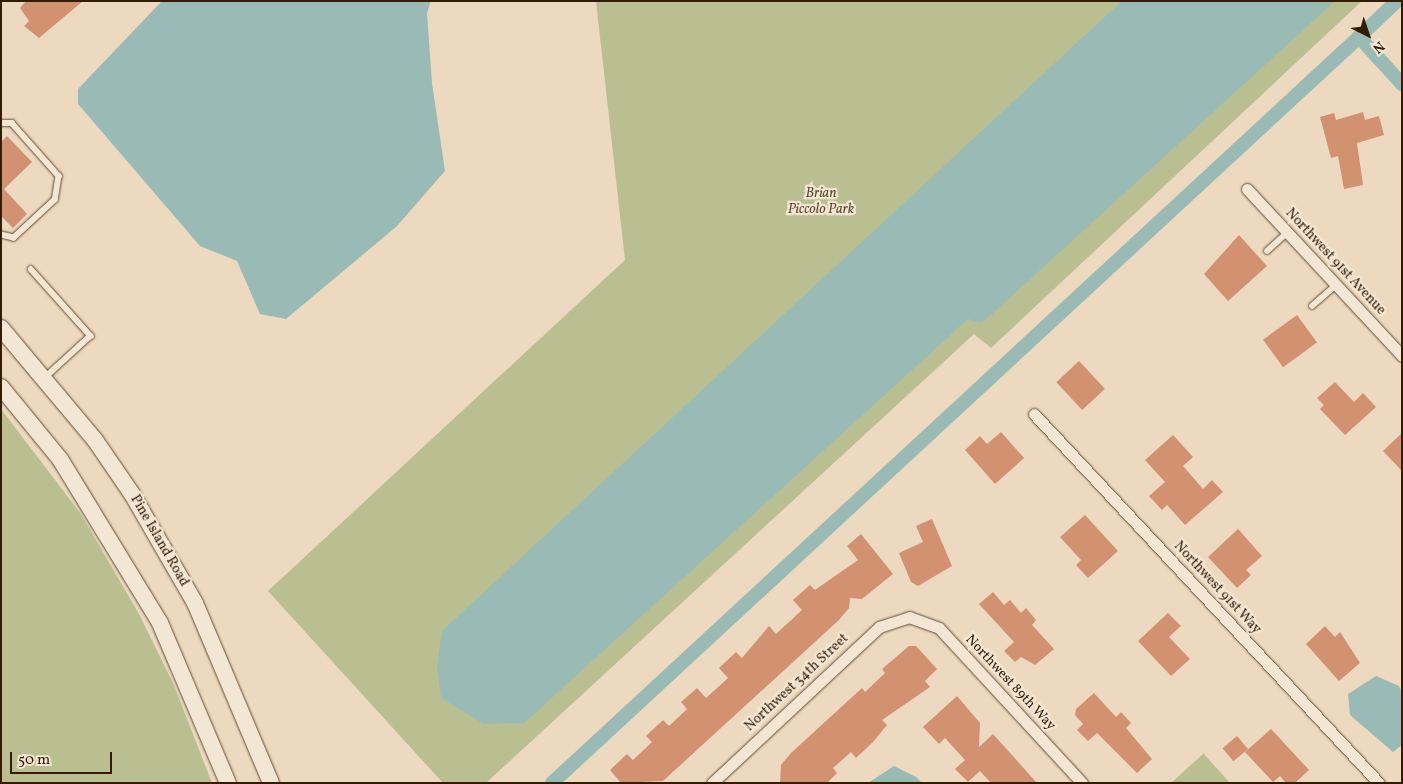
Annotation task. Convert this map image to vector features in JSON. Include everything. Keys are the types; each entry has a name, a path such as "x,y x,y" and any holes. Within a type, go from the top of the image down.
{"main road":[{"name":"Pine Island Road","path":"1,328 45,378 122,479 195,603 271,783"},
{"path":"1,387 60,458 146,598 199,707 228,783"}],"street":[{"name":"Northwest 91st Avenue","path":"1247,189 1402,356"},
{"name":"Northwest 91st Way","path":"1034,414 1378,783"},
{"name":"Northwest 34th Street","path":"712,783 879,628 909,617"},
{"name":"Northwest 89th Way","path":"909,617 939,628 1082,783"}],"lane":[{"path":"1,123 12,123 59,176 55,200 14,238 1,235"},
{"path":"1267,251 1288,233"},
{"path":"31,270 91,336 45,378"},
{"path":"1312,306 1336,285"}],"green space":[{"name":"Brian Piccolo Park","path":"596,1 1362,1 991,348 974,334 486,783 443,783 268,591 625,260"},
{"path":"1,409 81,514 139,614 174,685 212,783 1,783"},
{"path":"1203,754 1230,783 1171,783"}],"water":[{"path":"162,1 431,1 427,13 432,83 445,171 397,226 286,319 260,314 237,261 200,246 78,104 78,89"},
{"path":"1122,1 1335,1 982,323 968,319 524,723 484,724 441,698 437,665 442,631"},
{"path":"1376,676 1399,686 1402,693 1402,745 1393,752 1350,715 1348,694"},
{"path":"894,766 916,777 922,783 868,783"}],"building":[{"path":"26,1 83,1 39,38 24,26 29,21 20,8"},
{"path":"1363,112 1365,120 1379,116 1384,135 1357,143 1363,185 1344,189 1338,156 1331,158 1320,117 1334,113 1336,120"},
{"path":"7,136 32,162 4,189 27,214 13,228 1,216 1,142"},
{"path":"1239,235 1267,266 1228,301 1204,274"},
{"path":"1297,315 1317,343 1283,367 1263,340"},
{"path":"1079,361 1105,389 1082,410 1056,382"},
{"path":"1335,382 1354,402 1363,393 1376,407 1345,435 1320,409 1324,405 1317,398"},
{"path":"1001,432 1024,458 995,484 965,450 980,436 987,444"},
{"path":"1402,433 1402,471 1383,451"},
{"path":"1173,435 1193,457 1183,466 1203,489 1212,480 1223,492 1185,525 1167,505 1162,510 1149,496 1165,482 1145,460"},
{"path":"1085,515 1118,551 1088,578 1076,565 1081,560 1060,537"},
{"path":"932,519 952,566 918,586 911,582 899,553 923,542 916,526"},
{"path":"1238,529 1262,556 1246,570 1251,575 1237,588 1208,557"},
{"path":"861,534 893,574 862,599 850,598 849,608 839,620 663,781 621,783 610,770 627,754 633,760 652,742 646,736 663,720 669,726 687,709 681,702 697,688 706,698 728,678 719,668 736,652 742,658 769,626 776,634 802,610 793,600 810,585 815,590 858,560 847,546"},
{"path":"993,592 1004,605 1010,600 1021,613 1026,608 1036,620 1032,625 1054,649 1035,665 1021,657 1015,662 1004,651 1014,642 979,604"},
{"path":"1168,613 1181,626 1169,637 1190,659 1171,676 1138,641"},
{"path":"1325,626 1335,637 1340,632 1360,663 1339,681 1306,644"},
{"path":"909,646 916,646 937,669 925,681 930,687 882,720 887,725 873,742 856,758 851,752 833,768 837,773 827,783 780,783 781,765 791,753 862,688 865,692 885,673 882,669"},
{"path":"1094,693 1116,717 1121,712 1131,723 1126,728 1152,759 1137,773 1097,733 1088,741 1077,730 1083,724 1075,715 1076,709"},
{"path":"957,696 980,723 979,747 993,734 1037,783 991,783 980,771 968,782 955,769 965,760 945,738 939,744 923,727"},
{"path":"1271,729 1309,770 1295,783 1286,783 1280,776 1273,782 1245,752"},
{"path":"1237,736 1248,749 1233,761 1222,748"}],"waterway":[{"path":"1359,37 1397,1"},
{"path":"552,783 1359,37 1402,84"}]}
